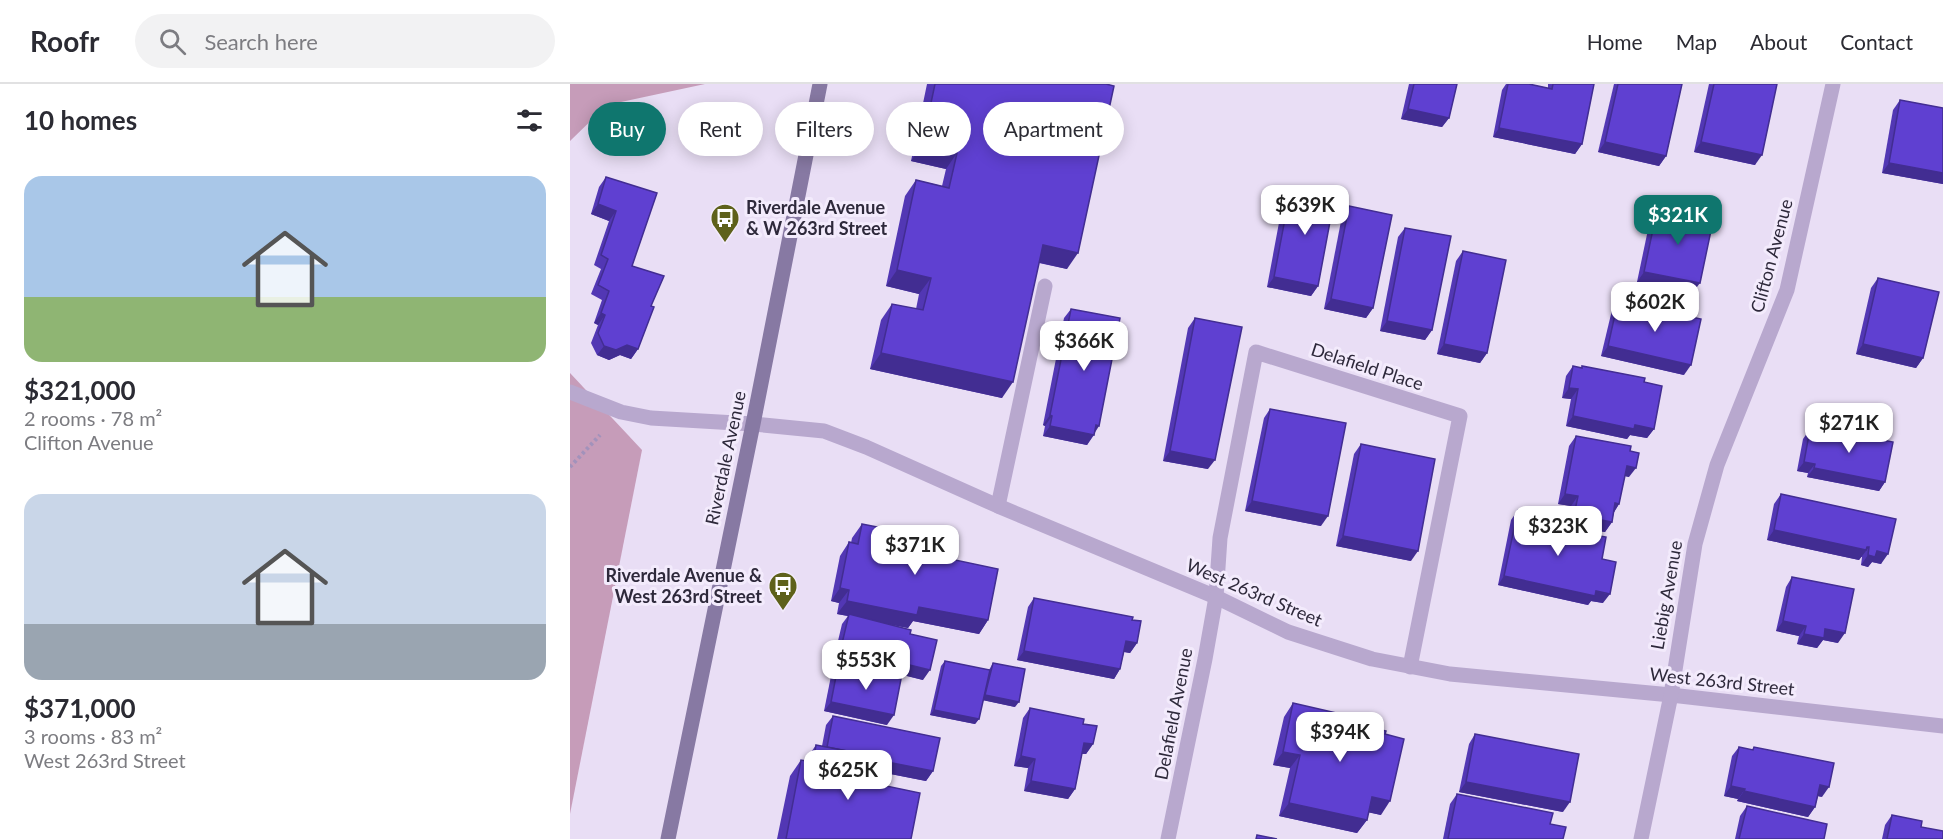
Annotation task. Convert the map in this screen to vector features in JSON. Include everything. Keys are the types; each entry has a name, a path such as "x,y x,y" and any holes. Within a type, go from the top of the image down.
{"main road":[{"name":"Riverdale Avenue","path":"668,839 820,84"}],"street":[{"name":"Clifton Avenue","path":"1717,465 1787,290 1833,84"},
{"path":"998,506 1045,286"},
{"name":"Delafield Place","path":"1216,597 1220,538 1256,352 1460,416 1410,667"},
{"name":"West 263rd Street","path":"570,392 621,412 651,418 824,431 1216,597 1288,632 1372,659 1450,674 1671,695 1943,726"},
{"name":"Liebig Avenue","path":"1641,839 1671,695 1695,544 1717,465"},
{"name":"Delafield Avenue","path":"1168,839 1216,597"}],"path":[{"path":"570,467 621,412"}],"shaded area":[{"path":"570,84 705,84 621,102 588,102 588,123 570,141"},
{"path":"570,373 642,450 570,814"}],"building":[{"path":"935,84 1106,84 1114,86 1111,102 983,102 983,156 1099,156 1078,253 1043,245 1013,382 881,353 892,304 923,310 931,278 897,270 916,180 949,188 956,156 971,156 971,102 931,102"},
{"path":"1414,84 1457,84 1449,118 1408,109"},
{"path":"1508,84 1529,84 1552,89 1553,84 1594,84 1582,144 1499,128"},
{"path":"1618,84 1682,84 1666,156 1605,142"},
{"path":"1714,84 1777,84 1762,155 1701,142"},
{"path":"1900,100 1943,108 1943,173 1889,163"},
{"path":"606,177 657,193 632,266 664,276 651,306 654,307 638,349 627,345 616,350 604,346 598,333 605,315 601,313 609,291 598,285 608,259 601,255 616,211 598,204"},
{"path":"1291,187 1335,195 1318,286 1274,277"},
{"path":"1349,206 1392,215 1373,308 1331,299"},
{"path":"1657,210 1713,221 1700,283 1644,272"},
{"path":"1405,228 1451,236 1432,330 1387,321"},
{"path":"1463,251 1506,260 1487,353 1444,344"},
{"path":"1878,278 1939,292 1923,358 1863,344"},
{"path":"1618,301 1701,319 1691,365 1608,346"},
{"path":"1071,309 1120,318 1099,426 1096,425 1094,435 1050,426 1052,416 1050,415"},
{"path":"1195,318 1242,327 1215,460 1170,451"},
{"path":"1573,366 1645,378 1644,382 1662,386 1654,429 1635,425 1634,429 1573,416 1578,389 1569,388"},
{"path":"1270,409 1346,423 1328,516 1252,501"},
{"path":"1822,428 1893,442 1885,482 1814,468 1815,464 1804,462 1810,429 1821,431"},
{"path":"1576,436 1631,446 1630,451 1639,453 1636,468 1627,466 1619,504 1615,503 1612,522 1574,515 1578,496 1565,494"},
{"path":"1361,444 1435,459 1418,551 1343,536"},
{"path":"1781,494 1896,519 1888,554 1877,551 1875,557 1868,555 1869,547 1866,550 1774,530"},
{"path":"1518,510 1545,515 1543,525 1606,537 1602,559 1616,562 1610,594 1596,591 1595,596 1504,576"},
{"path":"862,524 933,538 932,546 957,550 955,560 998,569 988,620 919,607 917,615 847,601 849,590 840,588 849,542 858,544"},
{"path":"1792,577 1854,589 1845,633 1825,629 1824,638 1804,634 1806,626 1783,621"},
{"path":"1034,598 1133,617 1132,620 1141,621 1137,643 1126,641 1120,669 1024,651"},
{"path":"849,614 911,630 910,634 937,640 930,670 852,651 851,655 840,652"},
{"path":"945,661 990,670 979,719 934,710"},
{"path":"993,663 1025,669 1019,702 985,695"},
{"path":"838,666 901,679 894,715 831,702"},
{"path":"1293,703 1341,714 1339,725 1351,727 1352,723 1386,731 1385,734 1404,739 1390,801 1372,797 1367,820 1289,803 1300,755 1283,752"},
{"path":"1030,708 1084,719 1083,724 1097,726 1093,744 1084,743 1075,789 1031,781 1035,759 1021,756"},
{"path":"833,716 940,738 933,771 827,747"},
{"path":"1475,734 1579,754 1570,802 1466,782"},
{"path":"816,745 873,756 867,782 920,793 911,839 786,839 801,760 813,762"},
{"path":"1739,747 1753,750 1754,747 1834,763 1829,787 1820,785 1815,807 1731,786"},
{"path":"1457,794 1553,813 1550,824 1566,827 1563,839 1448,839"},
{"path":"1747,806 1827,824 1824,839 1739,839"},
{"path":"1892,815 1922,821 1921,827 1943,831 1943,839 1887,839"},
{"path":"1257,835 1277,839 1256,839"}],"place":[{"name":"Riverdale Avenue & W 263rd Street","path":"725,244"},
{"name":"Riverdale Avenue & West 263rd Street","path":"783,612"}]}
